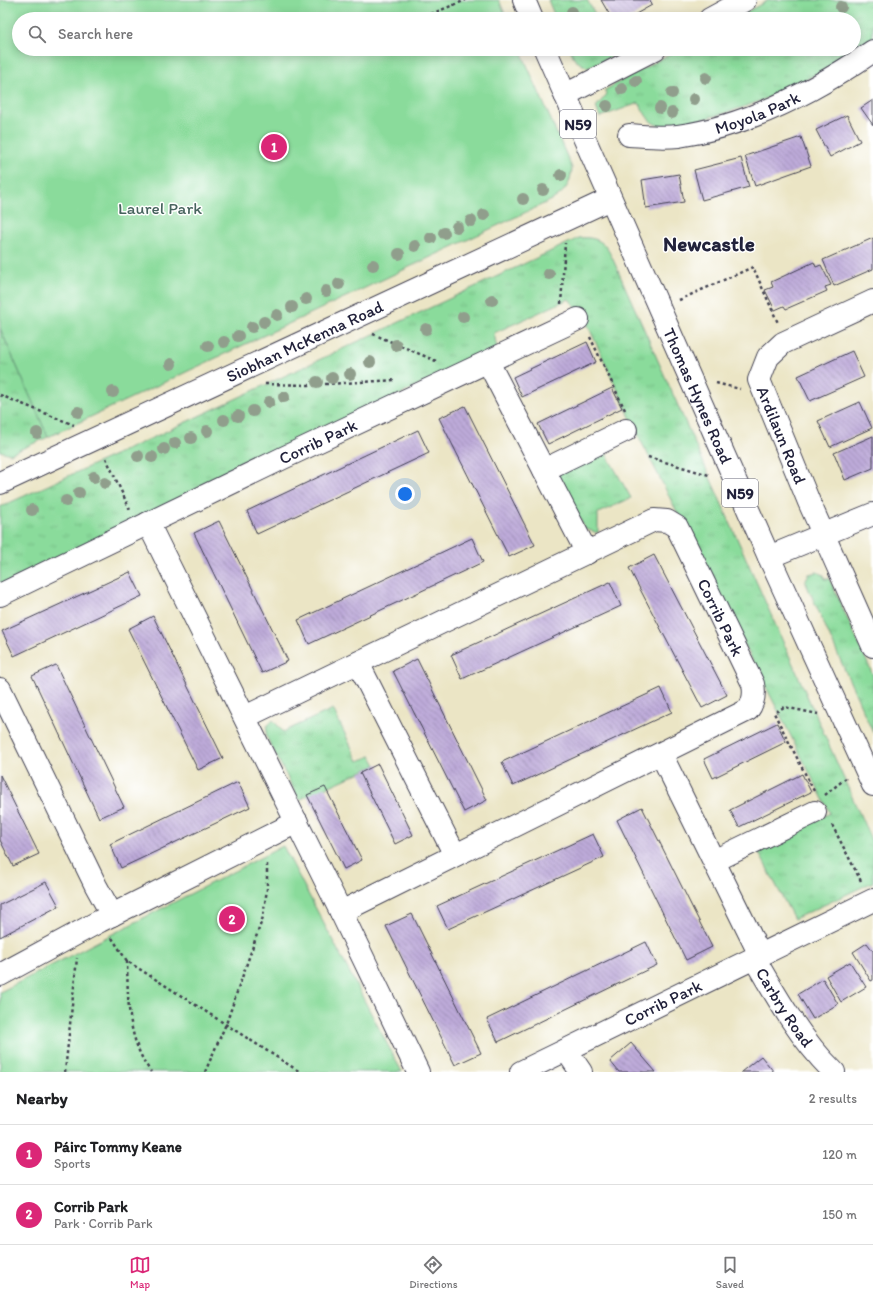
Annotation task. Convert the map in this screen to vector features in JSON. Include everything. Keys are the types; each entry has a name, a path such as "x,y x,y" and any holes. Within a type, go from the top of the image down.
{"street":[{"path":"524,0 529,12"},
{"path":"723,12 745,0"},
{"name":"Moyola Park","path":"629,134 678,136 721,126 750,116 814,89 873,51"},
{"name":"Thomas Hynes Road","path":"548,56 768,557 873,785"},
{"path":"565,95 641,56"},
{"name":"Siobhan McKenna Road","path":"0,483 610,199"},
{"name":"Ardilaun Road","path":"873,301 783,343 768,357 759,380 873,646"},
{"name":"Corrib Park","path":"0,595 139,517 488,362 575,327"},
{"path":"488,362 587,553"},
{"path":"544,470 626,420"},
{"path":"768,557 873,514"},
{"path":"139,517 245,717 418,1072"},
{"name":"Corrib Park","path":"245,717 654,520 671,522 677,527 753,684 755,692 753,703 748,710 341,912"},
{"path":"358,663 455,855"},
{"path":"0,688 96,886 106,918"},
{"path":"661,754 714,861 757,956"},
{"path":"714,861 819,804"},
{"path":"0,975 106,918 262,838 297,822"},
{"name":"Corrib Park","path":"521,1072 873,900"},
{"name":"Carbry Road","path":"757,956 781,1005 823,1062 834,1072"},
{"path":"566,1050 581,1072"}],"path":[{"path":"436,12 466,0"},
{"path":"565,241 575,327 626,420"},
{"path":"677,300 753,267 779,325"},
{"path":"369,332 463,373"},
{"path":"264,384 309,385 402,380"},
{"path":"714,382 741,389"},
{"path":"0,396 78,426"},
{"path":"105,455 139,517"},
{"path":"648,457 713,477"},
{"path":"774,713 784,707 818,714"},
{"path":"819,804 848,777"},
{"path":"205,1072 226,1024 264,917 267,889 267,860 262,838"},
{"path":"106,918 127,961 129,1019 135,1043 151,1072"},
{"path":"65,1072 80,932"},
{"path":"127,961 300,1072"}],"green space":[{"name":"Laurel Park","path":"0,0 499,0 504,12 12,12 12,56 523,56 572,168 569,183 564,191 552,200 48,437 0,328"},
{"path":"548,0 587,0 594,12 553,12"},
{"path":"769,0 873,0 873,38 861,46 861,12 746,12"},
{"path":"573,56 613,56 588,68 575,60"},
{"path":"666,56 846,56 810,78 765,99 742,108 676,126 662,126 655,124 649,119 639,103 600,117 596,107 607,94 605,90"},
{"path":"579,238 593,239 603,244 612,258 873,844 873,882 794,919 758,851 830,813 640,439 585,319 569,299 494,333 497,348 0,586 0,507 152,438"},
{"path":"0,328 48,437 10,454 0,451"},
{"path":"604,450 631,498 598,513 598,533 585,529 557,474"},
{"path":"817,572 823,575 826,580 829,578 873,675 873,733 805,581 809,574"},
{"path":"333,709 358,761 371,756 376,765 299,800 266,736 267,726 273,720 283,732"},
{"path":"283,846 402,1072 0,1072 0,992"}],"building":[{"path":"601,0 650,0 652,5 640,12 608,12"},
{"path":"873,100 873,125 861,108"},
{"path":"847,115 860,141 830,157 816,130"},
{"path":"801,137 811,166 755,186 745,156"},
{"path":"741,158 749,187 702,200 694,170"},
{"path":"679,174 684,202 646,208 642,180"},
{"path":"873,238 873,269 834,286 823,260"},
{"path":"814,262 816,267 821,265 831,285 825,287 827,291 786,309 784,306 775,310 765,290 773,287 771,282"},
{"path":"587,342 596,362 522,397 513,377"},
{"path":"852,351 864,377 810,401 798,376"},
{"path":"612,388 622,408 548,444 538,424"},
{"path":"860,402 872,428 830,447 818,421"},
{"path":"465,406 535,545 509,557 439,418"},
{"path":"418,430 429,453 257,534 247,511"},
{"path":"873,436 873,468 845,480 834,453"},
{"path":"219,521 288,661 262,673 194,533"},
{"path":"472,538 483,562 309,644 298,620"},
{"path":"654,555 727,695 702,708 629,568"},
{"path":"130,572 142,596 14,656 2,631"},
{"path":"610,582 621,606 462,679 451,655"},
{"path":"153,616 223,758 198,770 128,629"},
{"path":"417,659 487,800 464,812 393,671"},
{"path":"56,665 124,807 99,818 32,676"},
{"path":"661,688 672,712 513,786 502,762"},
{"path":"777,723 786,742 713,778 704,759"},
{"path":"378,764 413,835 395,844 360,773"},
{"path":"802,774 811,792 739,827 730,810"},
{"path":"0,775 39,854 13,866 0,840"},
{"path":"238,782 250,807 121,868 110,844"},
{"path":"325,787 362,860 344,869 307,795"},
{"path":"642,807 712,947 686,960 617,820"},
{"path":"593,834 604,857 448,929 437,906"},
{"path":"46,882 59,906 0,937 0,905"},
{"path":"412,914 481,1053 455,1065 386,926"},
{"path":"646,942 657,965 498,1042 487,1019"},
{"path":"867,943 873,951 873,980 871,981 853,952"},
{"path":"850,962 866,987 841,1002 826,976"},
{"path":"823,979 838,1004 813,1019 798,994"},
{"path":"631,1043 656,1072 619,1072 610,1061"},
{"path":"761,1056 774,1072 741,1072"}],"place":[{"name":"Páirc Tommy Keane","path":"274,147"},
{"name":"Corrib Park","path":"232,919"}],"district":[{"name":"Newcastle","path":"709,243"}]}
